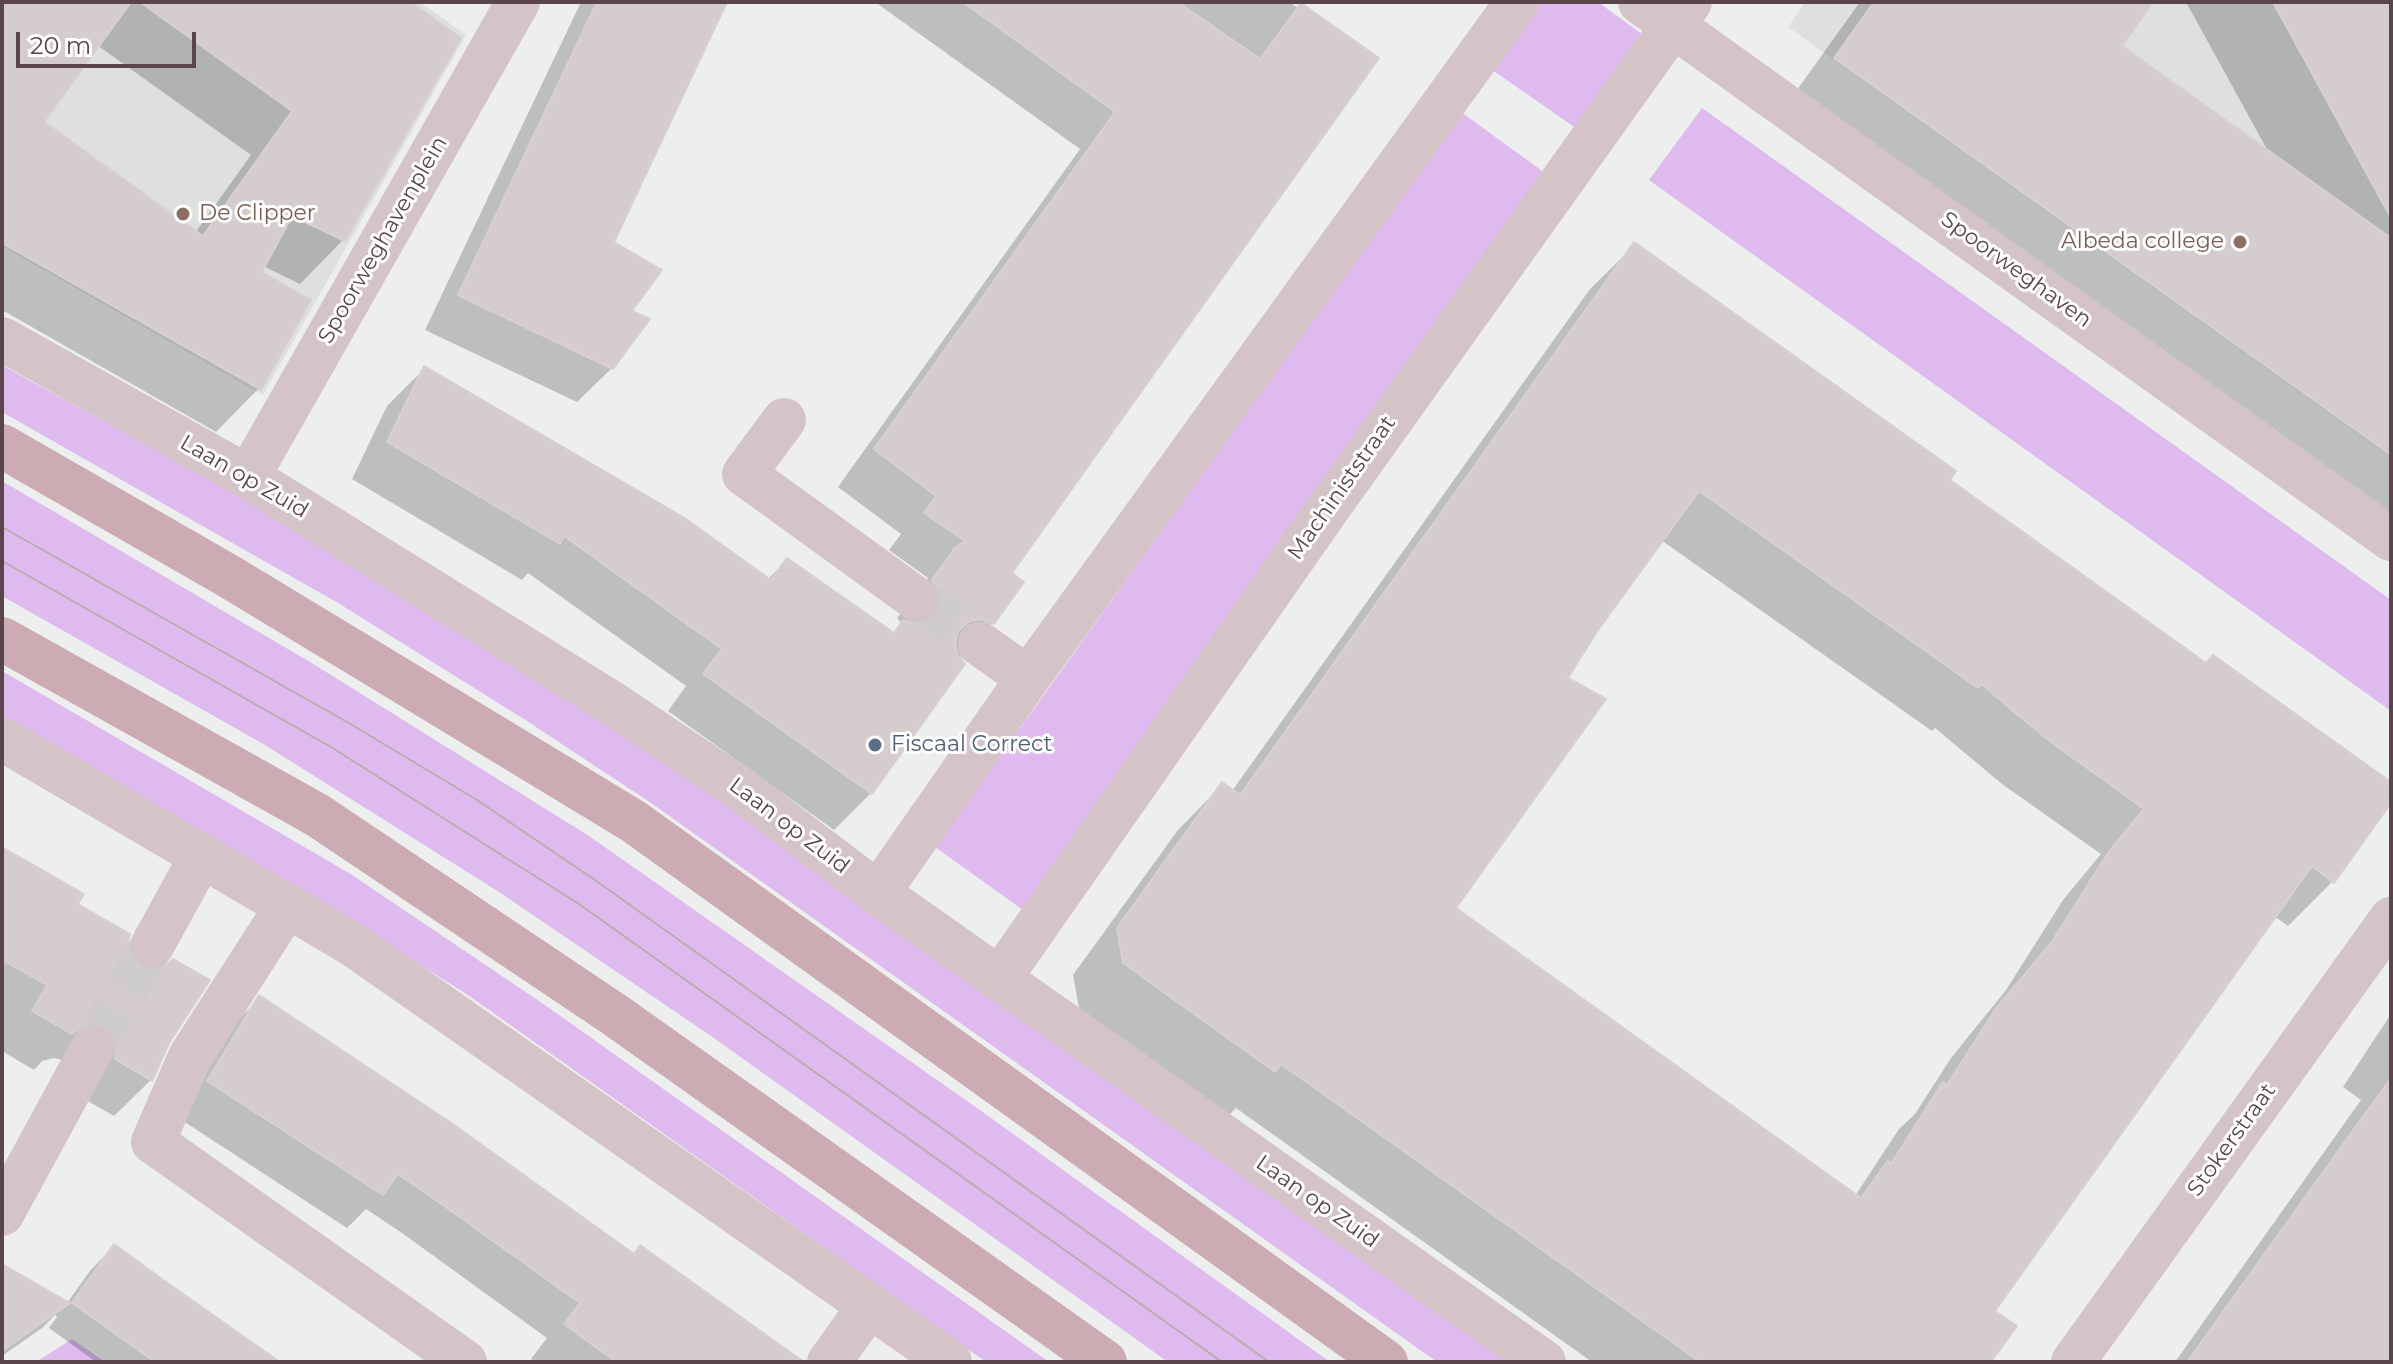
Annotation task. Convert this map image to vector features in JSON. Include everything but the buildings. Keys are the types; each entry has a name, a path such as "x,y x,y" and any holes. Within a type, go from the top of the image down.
{"main road":[{"path":"2,446 230,577 633,821 1386,1362"},
{"path":"2,639 317,815 615,1015 1105,1362"}],"street":[{"name":"Spoorweghavenplein","path":"248,477 518,2"},
{"path":"878,893 1028,678 1517,2"},
{"name":"Spoorweghaven","path":"1668,10 2391,539"},
{"name":"Machiniststraat","path":"1000,978 1329,507 1668,10"},
{"name":"Laan op Zuid","path":"2,339 248,477 615,705 739,788 878,893 1544,1362"},
{"path":"784,420 744,474 918,600"},
{"path":"980,644 1028,678"},
{"path":"2,739 352,944 950,1362"},
{"path":"152,946 202,855"},
{"path":"287,906 190,1057 153,1142 465,1362"},
{"name":"Stokerstraat","path":"2073,1362 2391,919"},
{"path":"2,1214 93,1047"},
{"path":"829,1362 870,1305"}],"shaded area":[{"name":"De Clipper","path":"131,2 420,2 466,35 263,395 2,246 2,182"},
{"path":"1539,2 1598,2 1647,38 1580,131 1491,69"},
{"name":"Albeda college","path":"1806,2 2391,2 2391,457 1788,27"},
{"path":"1702,108 2391,600 2391,711 1649,180"},
{"path":"1461,112 1549,176 1023,910 935,847"},
{"path":"2,365 232,492 575,698 1515,1362 1437,1362 654,805 338,603 2,412"},
{"path":"2,481 315,665 589,836 977,1108 1330,1362 1168,1362 711,1036 499,892 265,745 2,596"},
{"path":"2,671 349,873 542,1003 1049,1362 986,1362 468,995 259,864 2,721"},
{"path":"72,1339 105,1362 36,1362"}],"tunnel":[{"path":"918,600 980,644"},
{"path":"93,1047 152,946"}],"tram line":[{"path":"2,527 347,722 477,800 595,880 1269,1362"},
{"path":"2,561 331,747 579,904 1222,1362"}],"place":[{"name":"De Clipper","path":"183,214"},
{"name":"Albeda college","path":"2240,242"},
{"name":"Fiscaal Correct","path":"875,745"}]}
